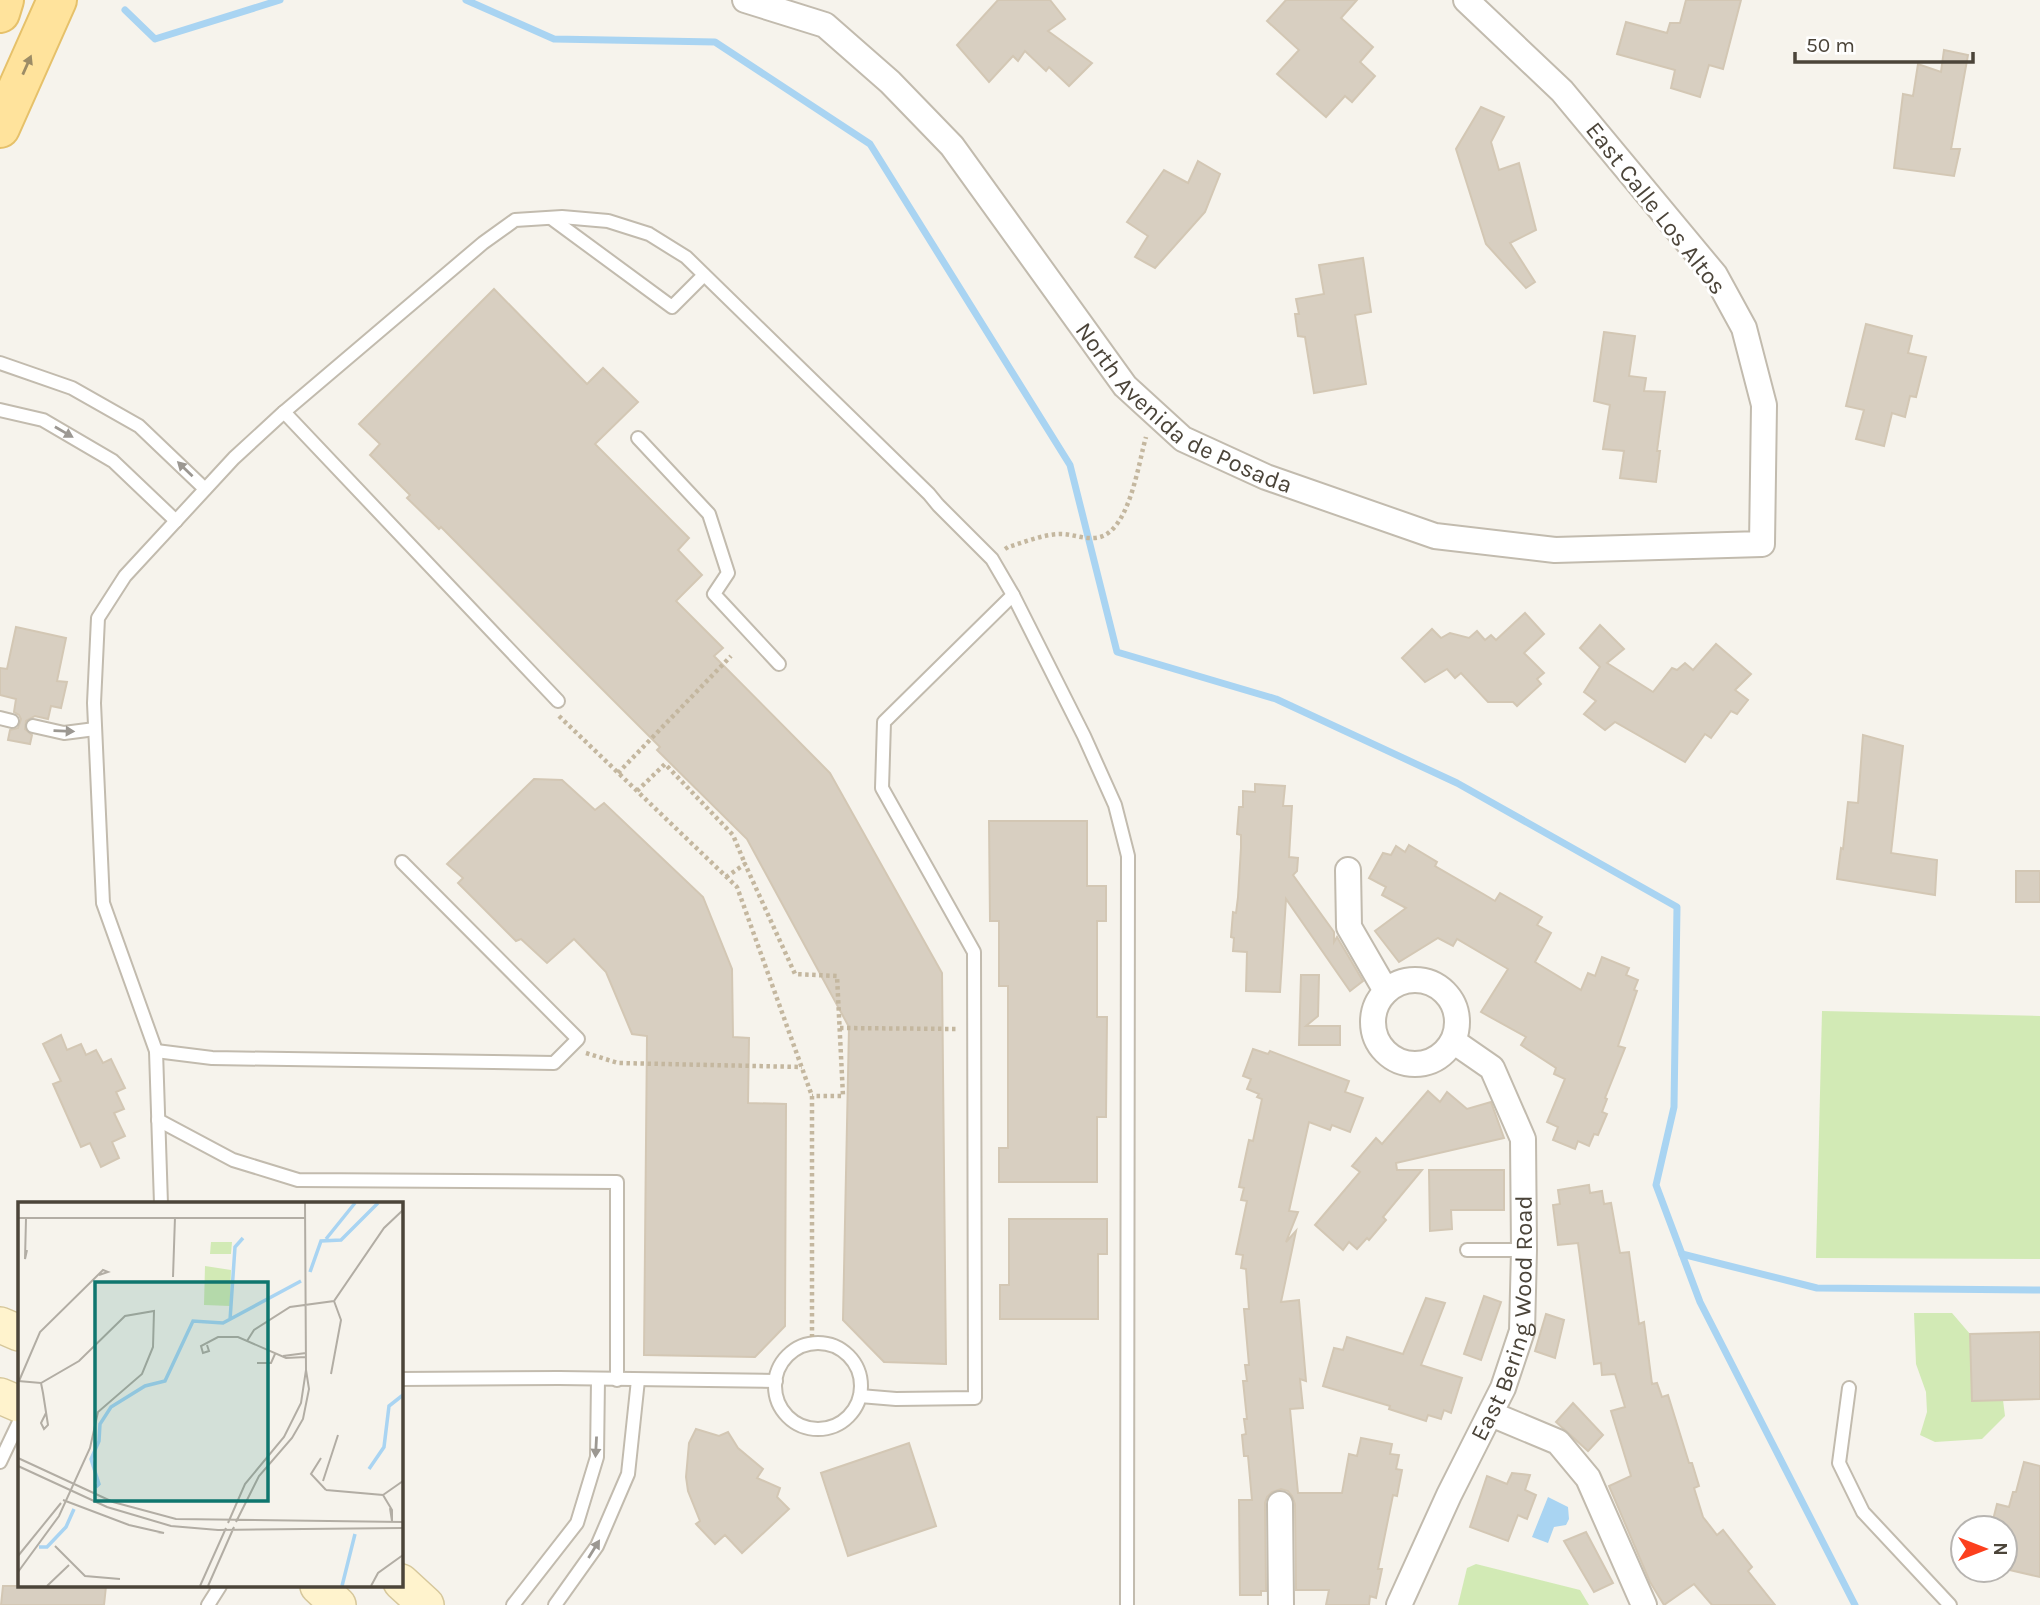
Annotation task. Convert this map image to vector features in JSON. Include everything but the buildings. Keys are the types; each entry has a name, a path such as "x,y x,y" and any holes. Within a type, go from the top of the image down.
{"main road":[{"path":"0,13 4,0"},
{"path":"0,128 57,0"}],"street":[{"name":"North Avenida de Posada","path":"745,0 825,25 890,82 952,146 1125,386 1183,439 1266,477 1435,536 1555,550 1762,544"},
{"name":"East Calle Los Altos","path":"1466,0 1562,91 1716,275 1744,328 1764,405 1762,544"},
{"path":"1348,870 1349,927 1385,991"},
{"path":"1412,979 1427,981 1440,988 1450,998 1456,1012 1457,1027 1453,1041 1434,1061 1407,1065 1394,1060 1383,1051 1375,1039 1373,1011 1378,1000 1385,991 1412,979"},
{"name":"East Bering Wood Road","path":"1399,1605 1449,1495 1503,1388 1522,1331 1523,1139 1492,1068 1453,1041"},
{"path":"0,1325 18,1333"},
{"path":"0,1396 18,1404"},
{"path":"1491,1414 1558,1442 1588,1478 1644,1605"},
{"path":"1280,1504 1281,1605"},
{"path":"402,1583 426,1605"},
{"path":"320,1588 338,1605"}],"lane":[{"path":"551,218 672,307 704,275"},
{"path":"161,1202 156,1051 103,903 94,703 98,618 125,576 234,458 284,412 483,243 515,220 551,218 608,221 649,234 686,257 992,559 1084,736 1115,805 1128,856 1127,1605"},
{"path":"0,363 72,387 139,426 205,489"},
{"path":"0,410 43,420 113,461 176,521"},
{"path":"284,412 554,705"},
{"path":"638,438 709,514 728,573 714,594 779,664"},
{"path":"860,1396 896,1399 975,1398 974,952 882,788 883,738 884,722 1013,595"},
{"path":"33,726 64,733 95,729"},
{"path":"156,1051 212,1058 554,1063 578,1038 402,862"},
{"path":"158,1120 233,1160 299,1180 617,1182 617,1380"},
{"path":"1466,1250 1524,1250"},
{"path":"826,1344 850,1357 858,1369 860,1396 855,1410 845,1420 818,1430 803,1427 791,1420 776,1395 776,1381 780,1367 788,1356 799,1348 826,1344"},
{"path":"402,1379 776,1381"},
{"path":"513,1605 577,1523 597,1457 598,1379"},
{"path":"555,1605 597,1546 628,1474 638,1380"},
{"path":"1849,1388 1839,1463 1863,1512 1950,1605"},
{"path":"0,1462 18,1424"},
{"path":"208,1605 219,1588"}],"path":[{"path":"992,559 1008,547 1037,538 1060,534 1094,538 1102,537 1112,529 1122,519 1154,413"},
{"path":"618,773 731,656"},
{"path":"554,705 618,773 737,887 812,1096 812,1344"},
{"path":"637,791 665,764 733,835 795,974 837,976 843,1097 812,1096"},
{"path":"726,877 745,864"},
{"path":"840,1028 958,1029"},
{"path":"569,1048 618,1063 802,1067"}],"green space":[{"path":"1822,1011 2040,1016 2040,1259 1816,1258"},
{"path":"1914,1313 1952,1313 1970,1334 1972,1401 2003,1400 2005,1416 1982,1439 1935,1442 1920,1435 1927,1412 1926,1392 1916,1364"},
{"path":"1476,1564 1580,1590 1589,1605 1458,1605 1467,1568"}],"water":[{"path":"1548,1497 1568,1507 1569,1519 1566,1525 1554,1527 1548,1543 1532,1537"}],"waterway":[{"path":"125,10 155,39 280,0"},
{"path":"466,0 554,39 715,42 870,144 1070,465 1117,652 1276,699 1457,783 1677,907 1674,1107 1656,1185 1700,1302 1855,1605"},
{"path":"1682,1254 1817,1288 2040,1290"}]}
